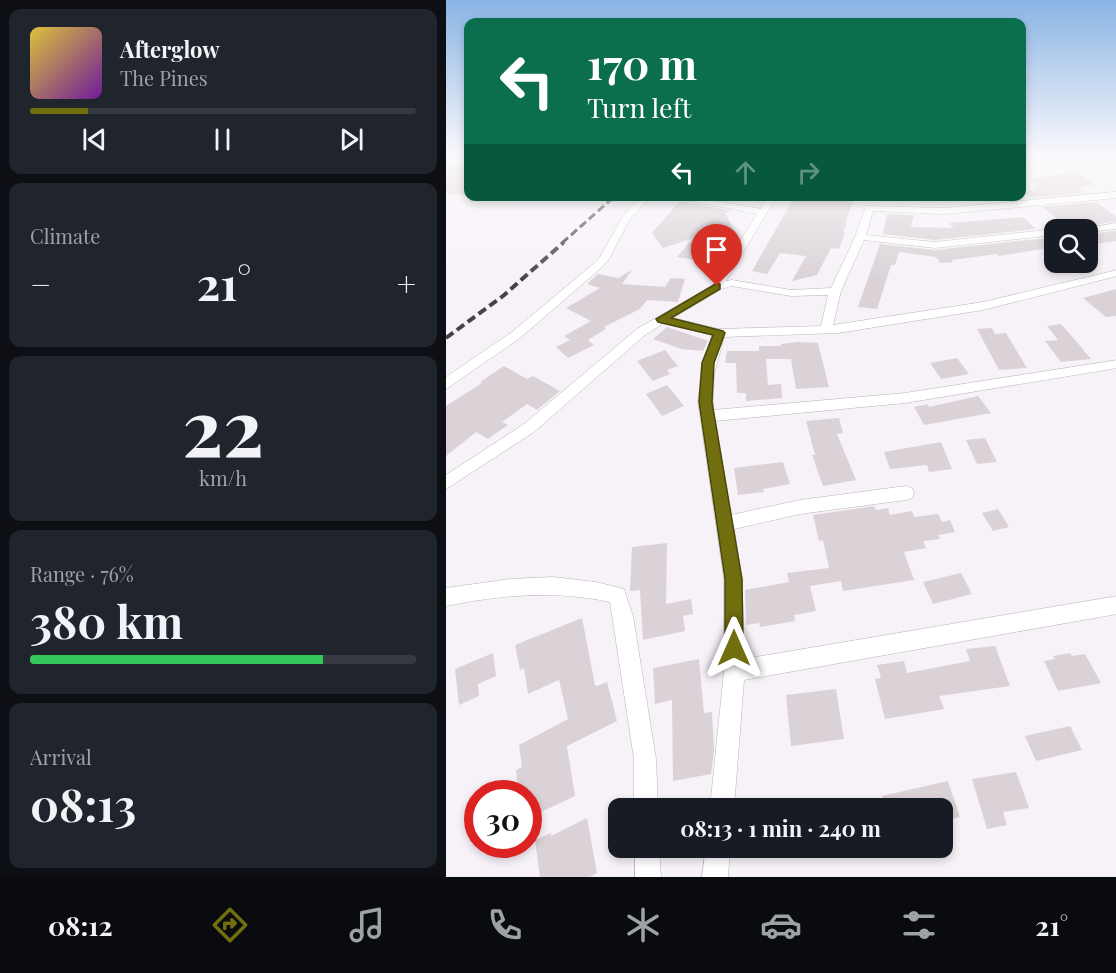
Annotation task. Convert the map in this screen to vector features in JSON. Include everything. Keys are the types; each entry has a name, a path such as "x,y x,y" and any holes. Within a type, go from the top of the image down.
{"street":[{"path":"869,208 945,211 1095,197"},
{"path":"446,384 516,335 604,260 626,218 642,201"},
{"path":"699,201 764,212"},
{"path":"717,286 770,201"},
{"path":"826,329 834,291 860,237 872,201"},
{"path":"1098,228 1116,226"},
{"path":"860,237 935,245 1044,233"},
{"path":"662,319 719,333 868,325 983,306 1116,273"},
{"path":"446,483 529,428 620,349 662,319 717,286 732,283 791,293 834,291"},
{"path":"719,333 708,363 705,381 708,416 733,579 734,671 723,798"},
{"path":"708,416 905,398 1116,364"},
{"path":"725,524 800,507 906,493"},
{"path":"446,597 484,590 535,585 561,586 617,595 623,616 645,759 646,798"},
{"path":"734,671 1116,605"},
{"path":"647,858 648,877"},
{"path":"715,877 717,858"}],"building":[{"path":"680,201 731,211 725,213 739,239 726,260 707,265 699,254 696,260 677,257 693,238 663,248 652,233"},
{"path":"792,201 853,201 839,249 831,248 817,275 792,281 806,256 780,253 767,274 752,271"},
{"path":"1096,202 1117,217 1117,221 1098,224 1098,219 1057,219 1042,207"},
{"path":"887,214 914,215 911,227 954,228 949,223 1023,217 1036,229 935,240 883,234"},
{"path":"1117,231 1117,241 1098,244 1098,233"},
{"path":"1044,238 1044,249 952,260 953,262 940,263 936,257 899,252 895,265 891,265 877,309 858,307 880,244 935,250"},
{"path":"632,270 622,284 665,287 671,278 685,279 678,302 647,300 640,309 604,327 606,329 588,340 594,345 568,358 556,347 570,340 564,336 591,321 566,308 600,288 587,284 598,274 618,278"},
{"path":"1117,289 1117,316 1106,317 1083,298"},
{"path":"1061,324 1091,359 1061,362 1045,341 1058,340 1047,326"},
{"path":"667,327 708,341 703,351 681,349 653,339"},
{"path":"992,328 995,334 1006,333 1027,368 999,370 977,329"},
{"path":"818,343 829,387 796,389 791,359 766,359 768,385 781,384 782,398 746,401 746,393 737,393 736,363 725,363 727,351 759,351 759,346 781,346 781,344"},
{"path":"665,350 678,366 667,370 670,374 653,381 637,361"},
{"path":"957,358 969,374 941,379 930,363"},
{"path":"504,366 527,379 533,376 560,391 537,410 527,404 502,422 508,425 488,439 476,432 446,456 446,406"},
{"path":"667,385 684,406 662,416 646,394"},
{"path":"978,396 991,413 924,425 914,407 928,404 929,407"},
{"path":"839,418 843,433 837,434 856,480 823,486 812,455 815,455 806,421"},
{"path":"985,438 997,462 977,464 966,440"},
{"path":"941,442 952,469 929,472 927,465 890,469 884,452"},
{"path":"783,462 790,484 763,489 764,492 738,495 734,468"},
{"path":"874,506 876,510 888,508 890,515 912,511 914,517 938,514 942,522 950,520 955,532 938,535 940,539 923,541 926,548 904,552 914,580 843,591 841,581 810,586 816,611 794,615 795,621 760,627 759,623 746,625 745,590 789,582 787,573 829,568 823,540 819,541 813,515"},
{"path":"998,509 1009,527 993,531 982,513"},
{"path":"667,543 666,604 691,599 693,614 683,616 685,631 643,640 640,590 630,591 632,547"},
{"path":"961,573 972,594 933,604 923,582"},
{"path":"582,618 595,685 607,682 617,721 567,746 575,796 542,811 542,780 517,780 516,770 522,767 519,745 568,719 559,680 528,694 524,668 520,670 515,645"},
{"path":"995,646 1010,686 939,696 944,709 885,719 875,679 881,678 877,665 904,661 907,673 970,661 966,649"},
{"path":"493,653 496,676 478,684 479,696 459,705 455,669"},
{"path":"1070,653 1072,656 1085,654 1101,683 1058,691 1044,661 1055,659 1053,656"},
{"path":"699,659 704,713 712,712 714,750 711,774 673,781 672,700 655,704 653,668"},
{"path":"836,689 844,739 791,746 786,695"},
{"path":"1070,726 1082,750 1036,761 1025,736"},
{"path":"1016,772 1029,808 1003,812 1007,825 987,829 972,779"},
{"path":"948,781 960,817 953,819 953,798 882,798 882,796"},
{"path":"587,818 597,873 590,877 540,877 537,858 542,858 542,837 551,833 551,836"}],"railway":[{"path":"562,243 609,201"},
{"path":"446,338 503,296 564,242"}],"route":[{"path":"717,286 662,319 719,333 708,363 705,381 706,402 733,579 734,648"}]}
